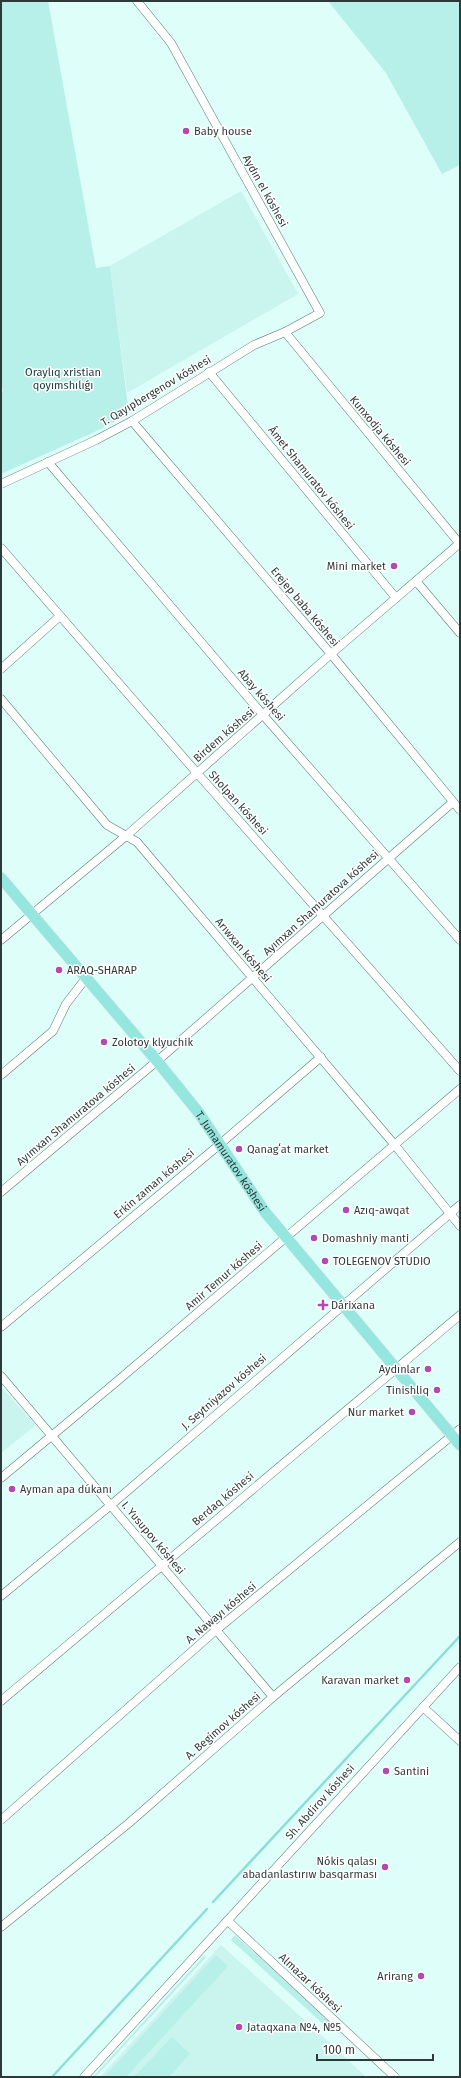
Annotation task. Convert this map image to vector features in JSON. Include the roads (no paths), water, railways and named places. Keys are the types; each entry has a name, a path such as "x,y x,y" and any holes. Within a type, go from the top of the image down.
{"main road":[{"name":"T. Jumamuratov kóshesi","path":"1,878 157,1061 199,1113 265,1212 395,1369 456,1432 460,1445"}],"street":[{"name":"Aydın el kóshesi","path":"137,1 171,43 320,313"},
{"name":"T. Qayıpbergenov kóshesi","path":"1,484 132,421 254,345 285,332 320,313"},
{"name":"Kunxodja kóshesi","path":"285,332 460,543"},
{"name":"Ámet Shamuratov kóshesi","path":"209,372 396,598"},
{"name":"Erejep baba kóshesi","path":"132,421 331,654 460,810"},
{"name":"Abay kóshesi","path":"48,462 263,715 389,857 460,940"},
{"name":"Birdem kóshesi","path":"1,940 126,836 331,654 460,543"},
{"name":"Sholpan kóshesi","path":"1,548 460,1071"},
{"path":"416,581 460,633"},
{"path":"1,670 60,616"},
{"name":"Arıwxan kóshesi","path":"1,699 107,825 137,842 321,1057 460,1226"},
{"name":"Ayımxan Shamuratova kóshesi","path":"1,1192 253,979 322,915 453,802"},
{"path":"1,1075 53,1031 66,1004 86,978"},
{"name":"Erkin zaman kóshesi","path":"1,1327 321,1057"},
{"name":"Amir Temur kóshesi","path":"1,1478 460,1089"},
{"name":"J. Seytniyazov kóshesi","path":"1,1596 111,1505 342,1304 460,1204"},
{"name":"Berdaq kóshesi","path":"1,1701 460,1315"},
{"name":"I. Yusupov kóshesi","path":"1,1376 53,1435 215,1631 273,1697"},
{"name":"A. Nawayı kóshesi","path":"1,1820 215,1631 456,1432"},
{"name":"A. Begimov kóshesi","path":"1,1927 129,1823 273,1697 460,1542"},
{"name":"Sh. Abdirov kóshesi","path":"84,2077 460,1667"},
{"path":"423,1707 460,1740"},
{"name":"Almazar kóshesi","path":"228,1921 395,2077"}],"waterway":[{"path":"213,1902 460,1636"},
{"path":"52,2077 207,1909"}],"place":[{"name":"Baby house","path":"186,131"},
{"name":"Mini market","path":"394,566"},
{"name":"ARAQ-SHARAP","path":"59,970"},
{"name":"Zolotoy klyuchik","path":"104,1042"},
{"name":"Qanagʻat market","path":"239,1149"},
{"name":"Azıq-awqat","path":"346,1210"},
{"name":"Domashniy manti","path":"314,1238"},
{"name":"TOLEGENOV STUDIO","path":"325,1261"},
{"name":"Dárixana","path":"323,1305"},
{"name":"Aydınlar","path":"428,1369"},
{"name":"Tinishliq","path":"437,1390"},
{"name":"Nur market","path":"412,1412"},
{"name":"Ayman apa dúkanı","path":"12,1489"},
{"name":"Karavan market","path":"407,1680"},
{"name":"Santini","path":"386,1771"},
{"name":"Nókis qalası abadanlastırıw basqarması","path":"385,1867"},
{"name":"Arirang","path":"421,1976"},
{"name":"Jataqxana №4, №5","path":"239,2027"}],"park label":[{"name":"Oraylıq xristian qoyımshılıǵı","path":"63,378"}]}
